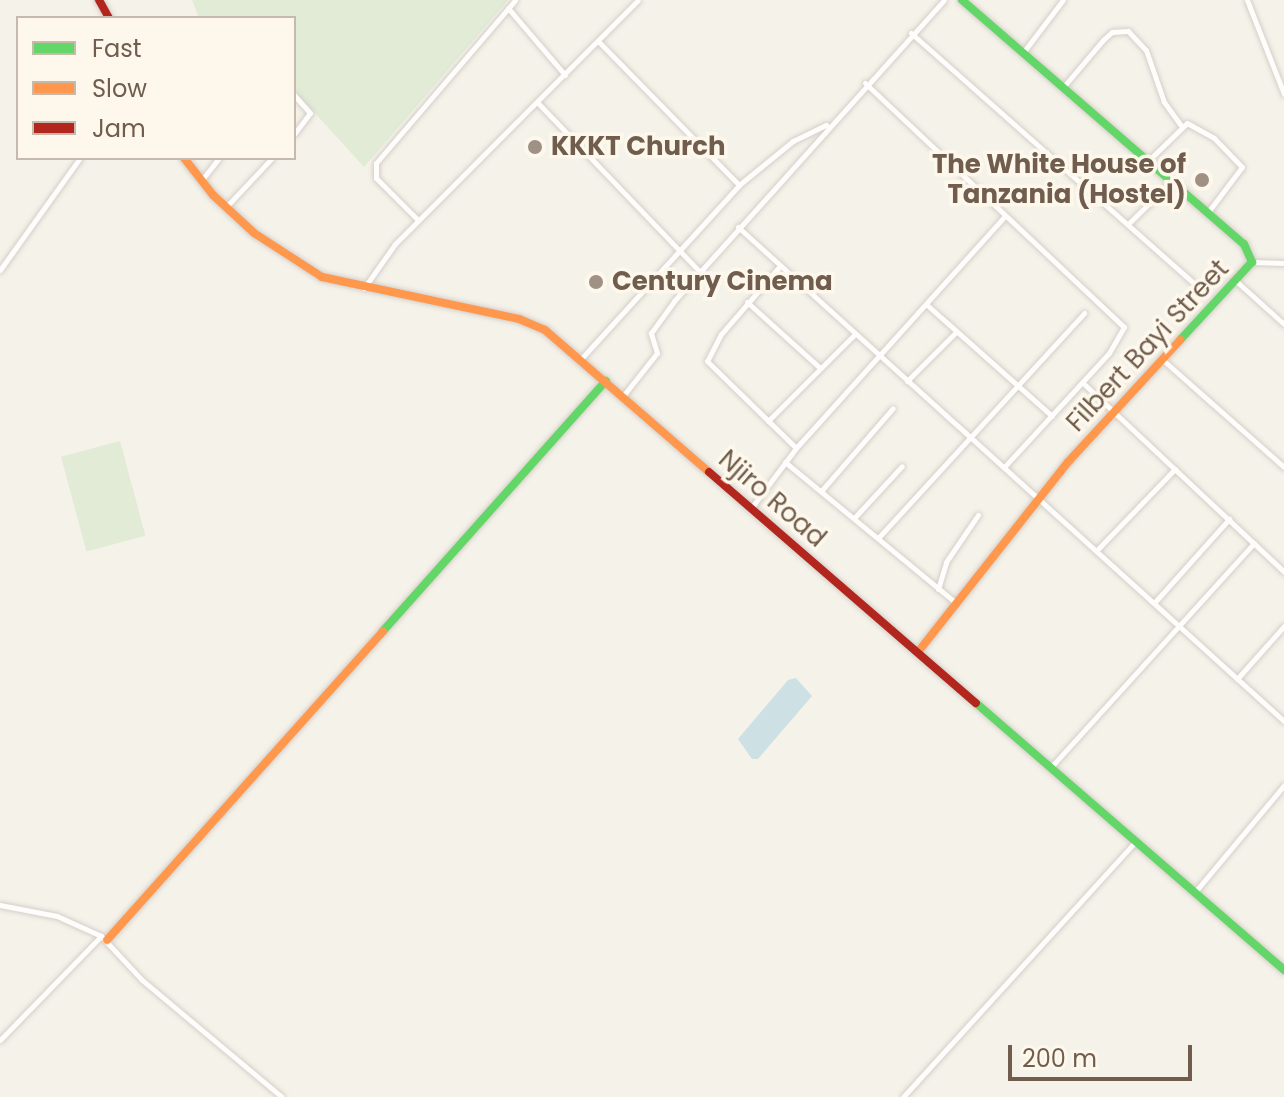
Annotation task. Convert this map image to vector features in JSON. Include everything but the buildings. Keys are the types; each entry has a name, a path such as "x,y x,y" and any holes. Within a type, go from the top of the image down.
{"street":[{"path":"418,220 376,178 376,163 515,0"},
{"path":"364,290 384,256 418,220 638,0"},
{"path":"623,396 657,353 653,328 865,83 944,0"},
{"name":"Filbert Bayi Street","path":"918,652 1037,499 1252,262 1244,244 1150,159 1025,50 962,0"},
{"path":"1025,50 1063,0"},
{"path":"1247,0 1284,94"},
{"path":"508,8 565,75"},
{"path":"1065,85 1112,32 1128,31 1146,50 1164,102 1181,125 1202,128 1242,167 1208,212"},
{"path":"911,33 1195,284"},
{"path":"598,41 739,185"},
{"path":"865,83 1004,217 1064,265 1124,327 1120,340 1004,467"},
{"path":"296,97 310,113 296,131"},
{"path":"538,103 700,272"},
{"path":"580,360 739,185 793,141 830,124"},
{"path":"1150,159 1181,125"},
{"path":"0,270 79,160"},
{"name":"Njiro Road","path":"185,160 225,207 295,262 364,290 528,322 580,360 1284,970"},
{"path":"201,181 217,160"},
{"path":"225,207 270,160"},
{"path":"1128,224 1173,180"},
{"path":"752,507 796,448 1004,217"},
{"path":"738,227 1284,721"},
{"path":"1252,262 1284,263"},
{"path":"780,266 721,334 708,364 796,448"},
{"path":"1235,280 1284,324"},
{"path":"747,302 820,368"},
{"path":"927,305 1052,416"},
{"path":"879,537 1084,313"},
{"path":"907,381 956,332"},
{"path":"767,421 855,334"},
{"path":"1163,360 1284,467"},
{"path":"0,1040 104,938 606,381"},
{"path":"1083,383 1284,572"},
{"path":"822,490 893,408"},
{"path":"785,462 955,602"},
{"path":"855,517 902,466"},
{"path":"1096,551 1175,469"},
{"path":"938,589 946,562 978,515"},
{"path":"1154,603 1229,519"},
{"path":"1051,767 1254,543"},
{"path":"1237,679 1284,626"},
{"path":"1195,892 1284,785"},
{"path":"903,1097 1136,841"},
{"path":"0,905 57,916 104,938 142,980 282,1097"}],"green space":[{"path":"192,0 508,0 364,167 296,92 296,16 198,16"},
{"path":"120,441 145,536 86,551 61,457"}],"shaded area":[{"path":"796,678 812,696 758,759 752,759 738,739 788,680"}],"traffic: fast":[{"path":"962,0 1244,244 1252,262 1180,340"},
{"path":"383,631 606,381"},
{"path":"976,703 1284,970"}],"traffic: slow":[{"path":"186,160 213,195 254,233 322,277 519,319 545,330 709,472"},
{"path":"918,652 1068,462 1180,340"},
{"path":"107,940 383,631"}],"traffic: jam":[{"path":"99,0 108,16"},
{"path":"709,472 976,703"}],"place":[{"name":"KKKT Church","path":"535,147"},
{"name":"The White House of Tanzania (Hostel)","path":"1202,180"},
{"name":"Century Cinema","path":"596,282"}]}
